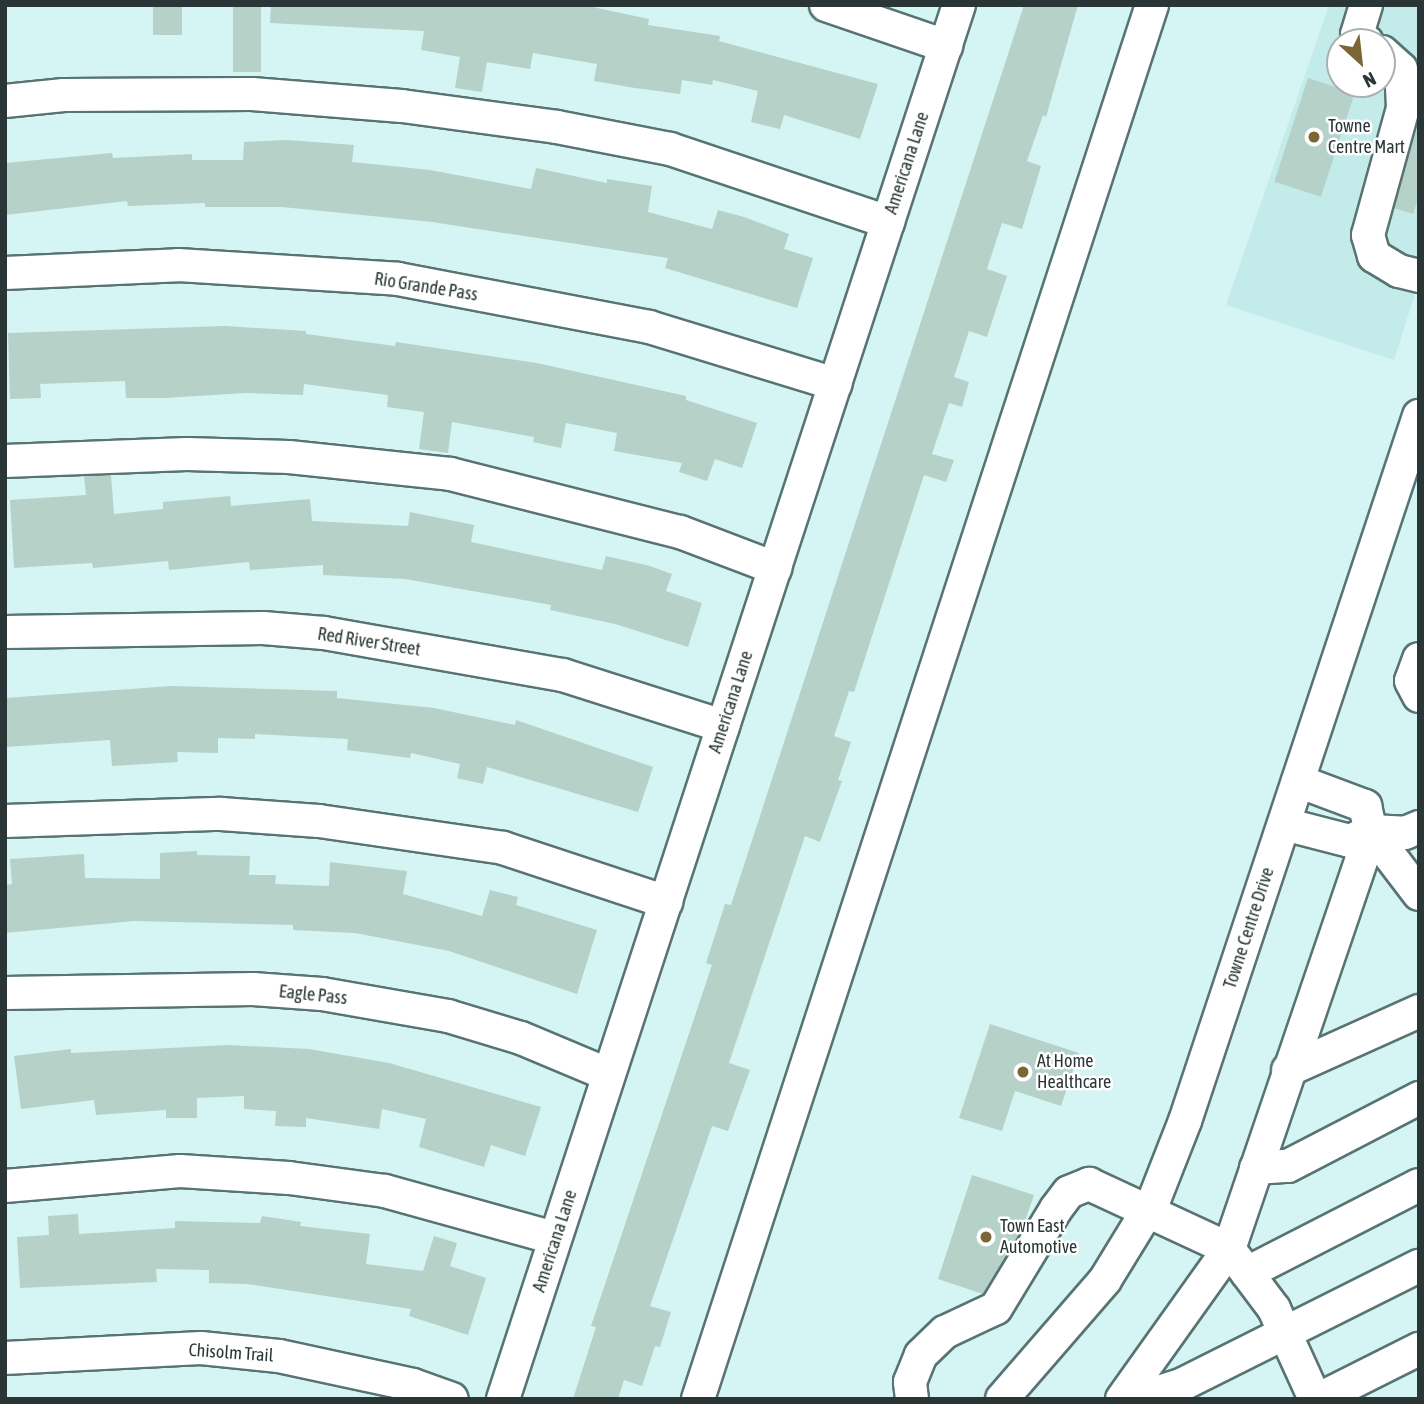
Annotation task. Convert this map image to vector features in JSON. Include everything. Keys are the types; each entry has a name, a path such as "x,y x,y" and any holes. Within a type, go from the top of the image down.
{"street":[{"path":"826,5 946,46"},
{"name":"Americana Lane","path":"503,1399 959,5"},
{"path":"698,1399 1152,5"},
{"path":"1359,28 1366,5"},
{"path":"1396,65 1401,69 1403,108 1368,235 1374,256 1399,271 1419,276"},
{"path":"5,101 64,95 252,94 402,106 557,127 670,149 888,222"},
{"name":"Rio Grande Pass","path":"5,273 178,265 398,279 649,327 835,384"},
{"name":"Towne Centre Drive","path":"1002,1399 1105,1280 1149,1208 1185,1121 1419,416"},
{"path":"5,461 187,454 289,457 450,474 680,532 775,568"},
{"name":"Red River Street","path":"5,632 263,628 324,633 563,675 723,726"},
{"path":"1419,659 1411,681 1419,696"},
{"path":"1298,780 1365,806 1371,831 1419,894"},
{"path":"5,821 221,814 320,821 503,848 666,902"},
{"path":"1284,824 1350,841 1371,831 1405,833 1419,827"},
{"path":"1238,1261 1256,1168 1371,831"},
{"name":"Eagle Pass","path":"5,993 253,989 322,994 448,1016 521,1038 609,1075"},
{"path":"1289,1070 1419,1011"},
{"path":"1256,1168 1289,1166 1419,1098"},
{"path":"5,1186 180,1171 289,1178 385,1191 555,1238"},
{"path":"912,1399 910,1382 921,1355 945,1332 996,1308 1069,1192 1089,1184 1149,1208 1238,1261 1284,1331 1317,1399 1419,1349"},
{"path":"1122,1399 1238,1261 1419,1185"},
{"path":"1137,1399 1181,1385 1284,1331 1419,1266"},
{"name":"Chisolm Trail","path":"5,1357 201,1348 279,1356 413,1385 453,1399"}],"shaded area":[{"path":"1329,5 1419,5 1419,281 1394,360 1226,305"}],"building":[{"path":"153,5 182,5 182,35 153,35"},
{"path":"233,5 261,5 261,72 233,72"},
{"path":"271,5 583,5 649,19 648,25 720,36 719,41 878,84 860,139 784,115 780,129 751,122 758,91 713,80 712,85 682,80 680,94 635,88 594,81 597,64 533,53 530,69 487,62 482,92 455,88 460,57 421,50 424,31 270,23"},
{"path":"1024,5 1078,5 1046,117 1043,115 1027,161 1041,166 1022,229 1002,223 987,269 1007,276 987,337 969,331 954,377 969,382 962,407 949,403 932,454 954,460 946,482 924,475 854,692 849,691 834,736 851,742 838,780 842,781 820,842 805,836 729,1063 750,1070 728,1131 712,1126 650,1306 671,1312 660,1347 655,1346 642,1386 624,1380 618,1399 573,1399 596,1327 591,1326 712,965 706,963 725,904 731,905"},
{"name":"Towne Centre Mart","path":"1308,78 1326,84 1326,98 1353,98 1321,197 1274,182"},
{"path":"1419,120 1419,196 1413,214 1394,208"},
{"path":"287,140 354,145 352,162 430,170 531,189 536,168 607,183 607,179 652,186 648,212 712,229 718,210 744,217 789,234 784,249 813,258 797,308 665,268 668,258 432,222 282,207 205,207 205,203 128,206 127,201 5,215 5,163 112,153 113,158 192,154 192,160 243,160 244,142"},
{"path":"225,326 306,331 306,334 395,346 396,342 537,363 686,396 686,400 757,423 742,468 715,459 707,481 679,472 682,463 614,451 617,433 566,423 561,448 533,442 534,437 452,422 448,453 419,449 424,412 387,407 388,395 304,384 303,395 246,393 126,398 125,381 40,384 41,398 10,399 8,333"},
{"path":"111,475 114,514 163,509 163,502 230,496 231,506 310,499 312,521 408,526 410,512 474,525 471,542 602,570 606,556 650,566 672,574 666,591 702,603 688,647 615,624 550,610 551,605 405,579 323,575 323,565 250,570 249,562 169,570 168,561 93,568 92,563 14,568 10,500 86,495 84,476"},
{"path":"172,686 337,691 337,698 434,708 515,725 516,720 653,767 638,812 487,767 483,784 457,778 460,764 411,753 410,758 347,750 348,739 255,734 255,739 218,738 218,753 177,752 178,762 112,766 110,740 5,747 5,698"},
{"path":"197,851 197,855 250,856 249,875 276,875 275,884 329,886 330,862 407,871 403,894 482,916 490,890 518,897 516,905 597,930 577,994 449,951 355,933 293,930 293,925 134,921 5,933 5,885 12,884 10,859 84,854 85,878 160,879 160,853"},
{"name":"At Home Healthcare","path":"990,1024 1079,1053 1061,1106 1015,1091 1002,1131 959,1118"},
{"path":"228,1045 309,1049 389,1063 541,1107 525,1156 491,1145 484,1167 419,1147 426,1119 382,1109 379,1129 306,1118 306,1127 275,1126 276,1111 244,1109 244,1096 197,1098 197,1118 166,1118 166,1110 96,1115 94,1100 21,1109 14,1056 71,1049 71,1053"},
{"name":"Town East Automotive","path":"972,1175 1034,1195 1022,1230 983,1294 938,1279"},
{"path":"78,1214 79,1234 175,1228 175,1221 260,1223 262,1216 301,1222 300,1226 370,1234 366,1264 423,1271 434,1236 457,1243 450,1266 486,1278 468,1335 409,1316 411,1309 247,1284 209,1283 209,1270 156,1269 157,1282 20,1288 17,1237 49,1235 48,1216"}],"place":[{"name":"Towne Centre Mart","path":"1314,137"},
{"name":"At Home Healthcare","path":"1023,1072"},
{"name":"Town East Automotive","path":"986,1237"}]}
